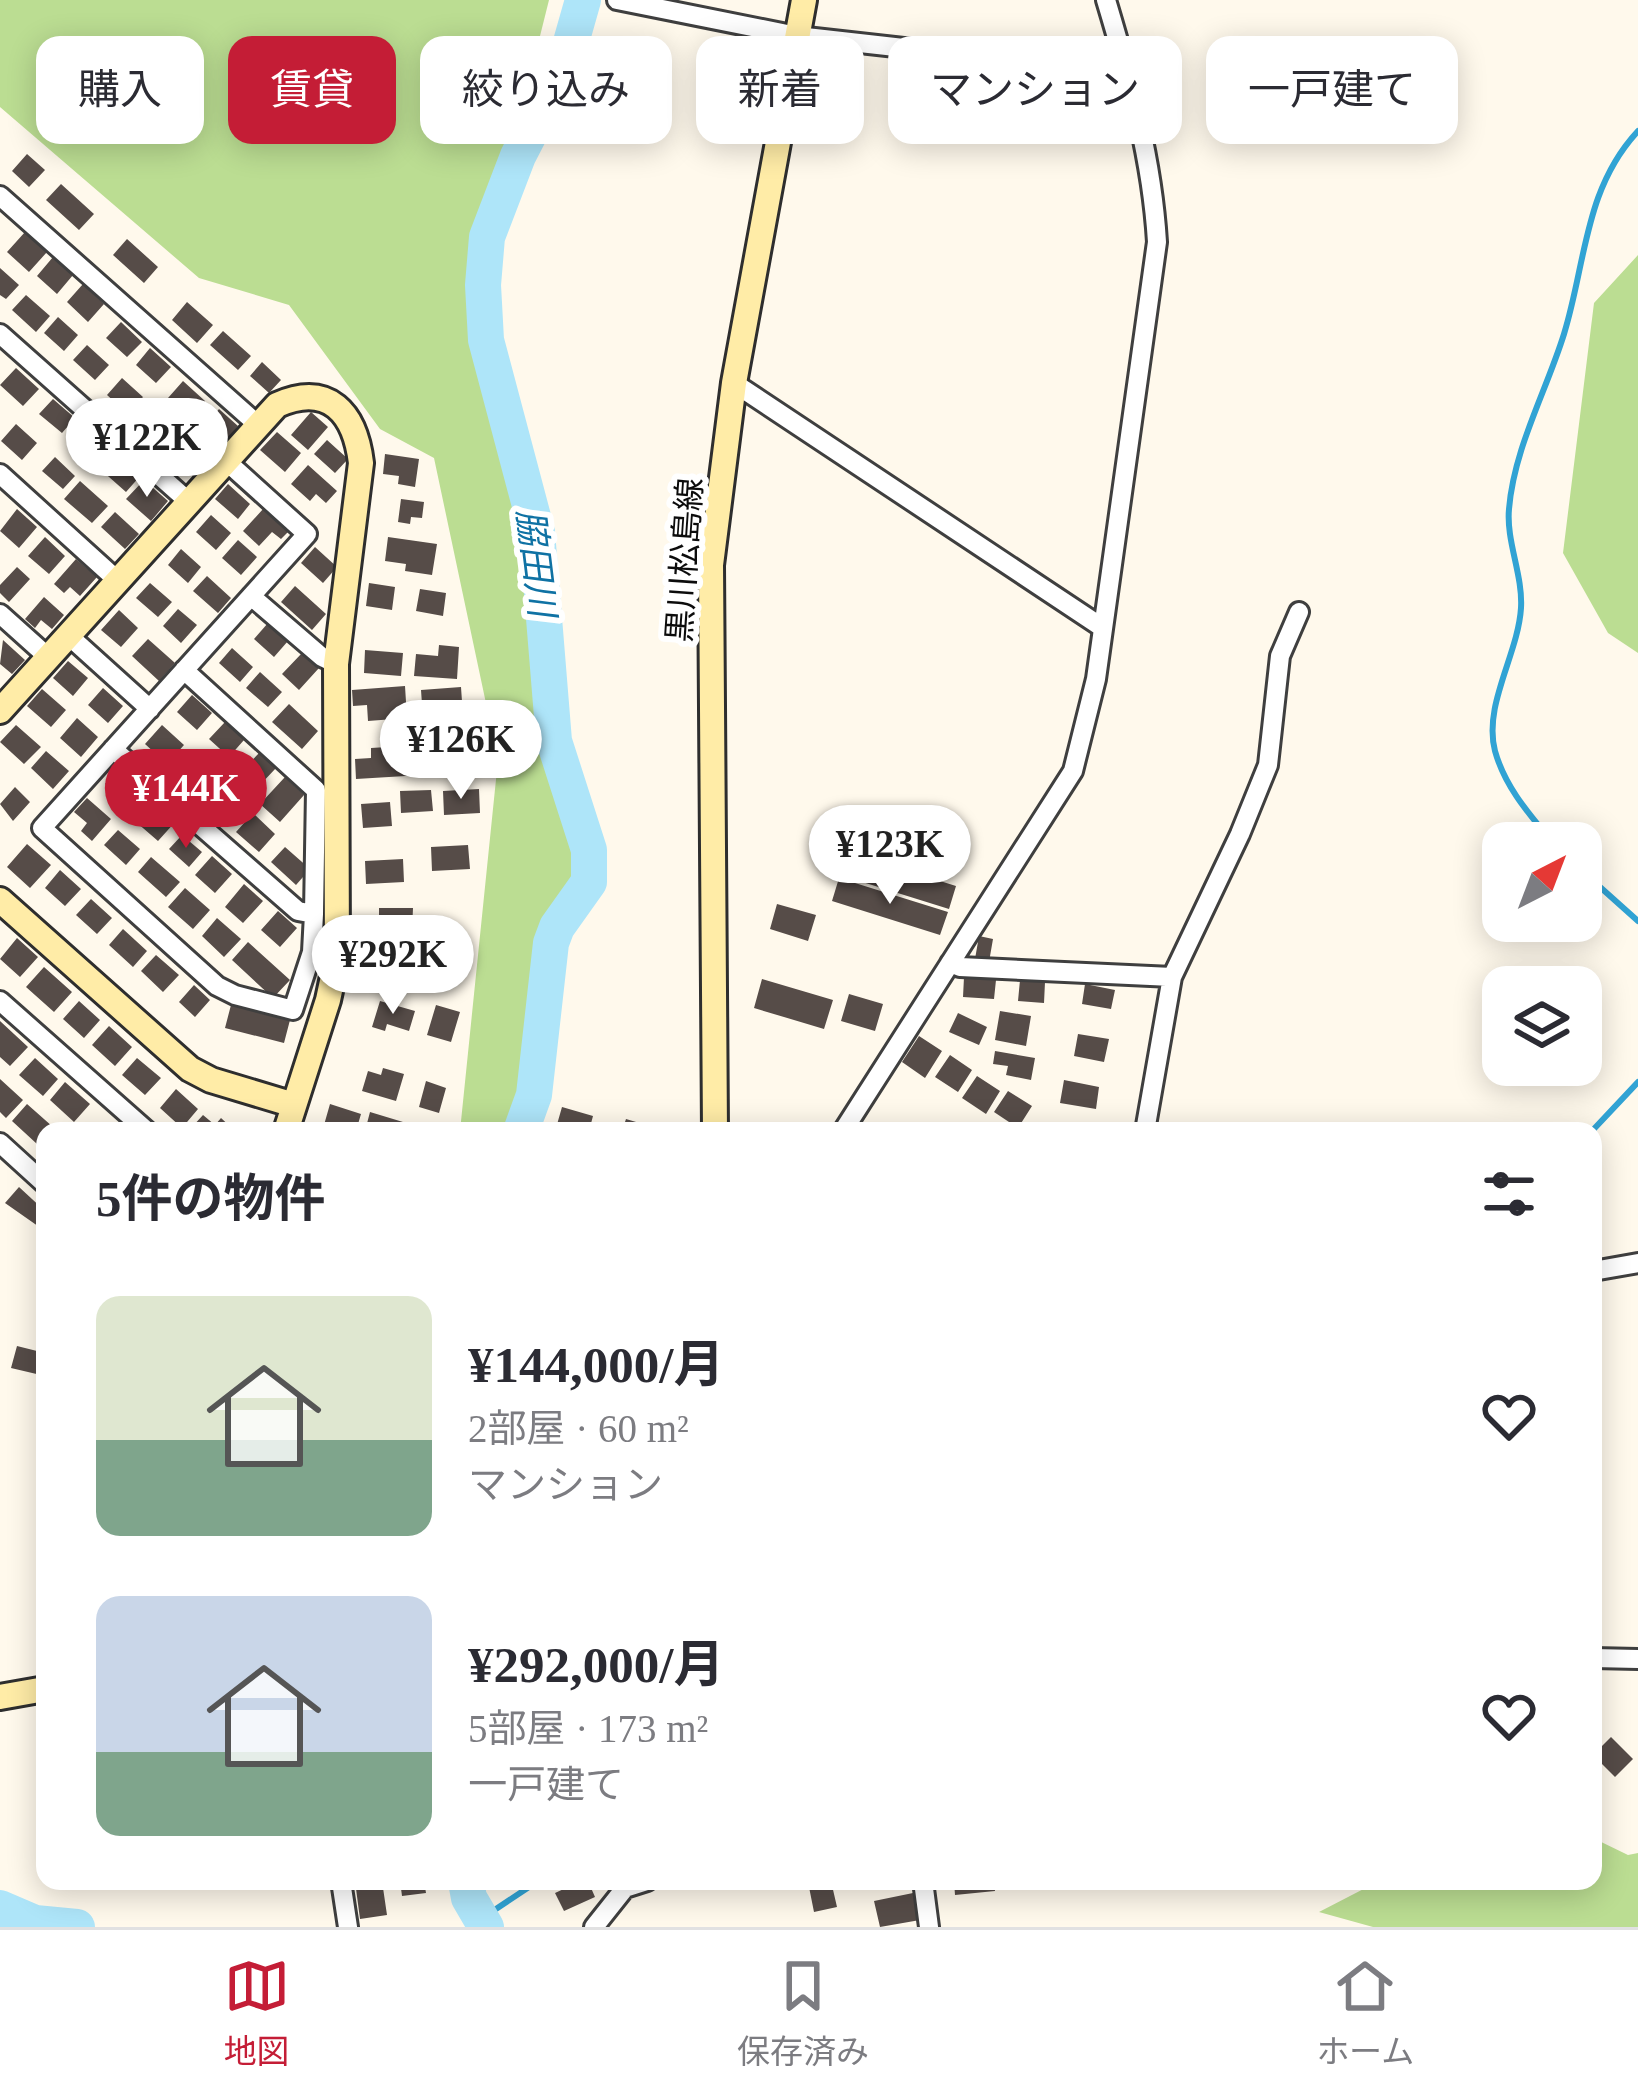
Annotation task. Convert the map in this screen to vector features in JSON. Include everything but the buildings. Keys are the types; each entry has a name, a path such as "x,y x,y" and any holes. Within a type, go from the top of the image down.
{"street":[{"path":"617,0 797,36"},
{"name":"黒川松島線","path":"797,36 804,0"},
{"path":"1106,0 1117,36"},
{"name":"黒川松島線","path":"715,1122 711,565 734,383 777,144"},
{"path":"850,1122 1073,771 1096,680 1157,242 1154,193 1143,144"},
{"path":"0,196 257,424"},
{"path":"0,334 188,501"},
{"path":"734,383 1103,628"},
{"path":"0,710 277,405 316,395 348,418 358,440 361,464 336,664 337,958 289,1122"},
{"path":"184,670 316,790 312,952 293,1010 218,986 42,828 150,709 184,670 307,534 225,460"},
{"path":"0,474 117,580"},
{"path":"251,596 336,664"},
{"path":"1147,1122 1172,977 1268,765 1280,656 1299,612"},
{"path":"0,614 48,657"},
{"path":"68,635 150,709"},
{"path":"113,749 298,911 314,914"},
{"path":"0,900 190,1069 294,1105"},
{"path":"950,963 982,969 1172,977"},
{"path":"0,1001 138,1122"},
{"path":"0,1143 36,1176"},
{"path":"1602,1269 1638,1263"},
{"path":"1602,1658 1638,1659"},
{"path":"0,1696 36,1690"},
{"path":"342,1890 348,1927"},
{"path":"594,1927 623,1890"},
{"path":"923,1890 929,1927"}],"green space":[{"path":"0,0 549,0 540,36 420,36 420,144 508,144 496,170 479,241 477,329 530,532 548,743 586,874 546,934 522,1122 461,1122 498,760 434,458 380,429 289,305 199,278 43,144 204,144 204,36 36,36 36,138 0,107"},
{"path":"1638,255 1638,653 1608,633 1563,553 1594,303"},
{"path":"1602,1842 1628,1855 1638,1853 1638,1927 1373,1927 1319,1912 1362,1890 1602,1890"}],"waterway":[{"name":"脇田川","path":"524,1122 534,1095 551,943 589,882 589,850 554,741 537,532 486,340 483,285 487,237 518,156 564,67 583,0"},
{"path":"1536,822 1499,764 1493,734 1497,698 1521,608 1510,533 1512,486 1564,334 1597,202 1620,153 1638,131"},
{"path":"1602,889 1638,921"},
{"path":"1600,1122 1638,1082"},
{"name":"脇田川","path":"468,1890 486,1927"},
{"path":"481,1919 524,1890"},
{"name":"脇田川","path":"0,1908 35,1923 77,1927"}]}
